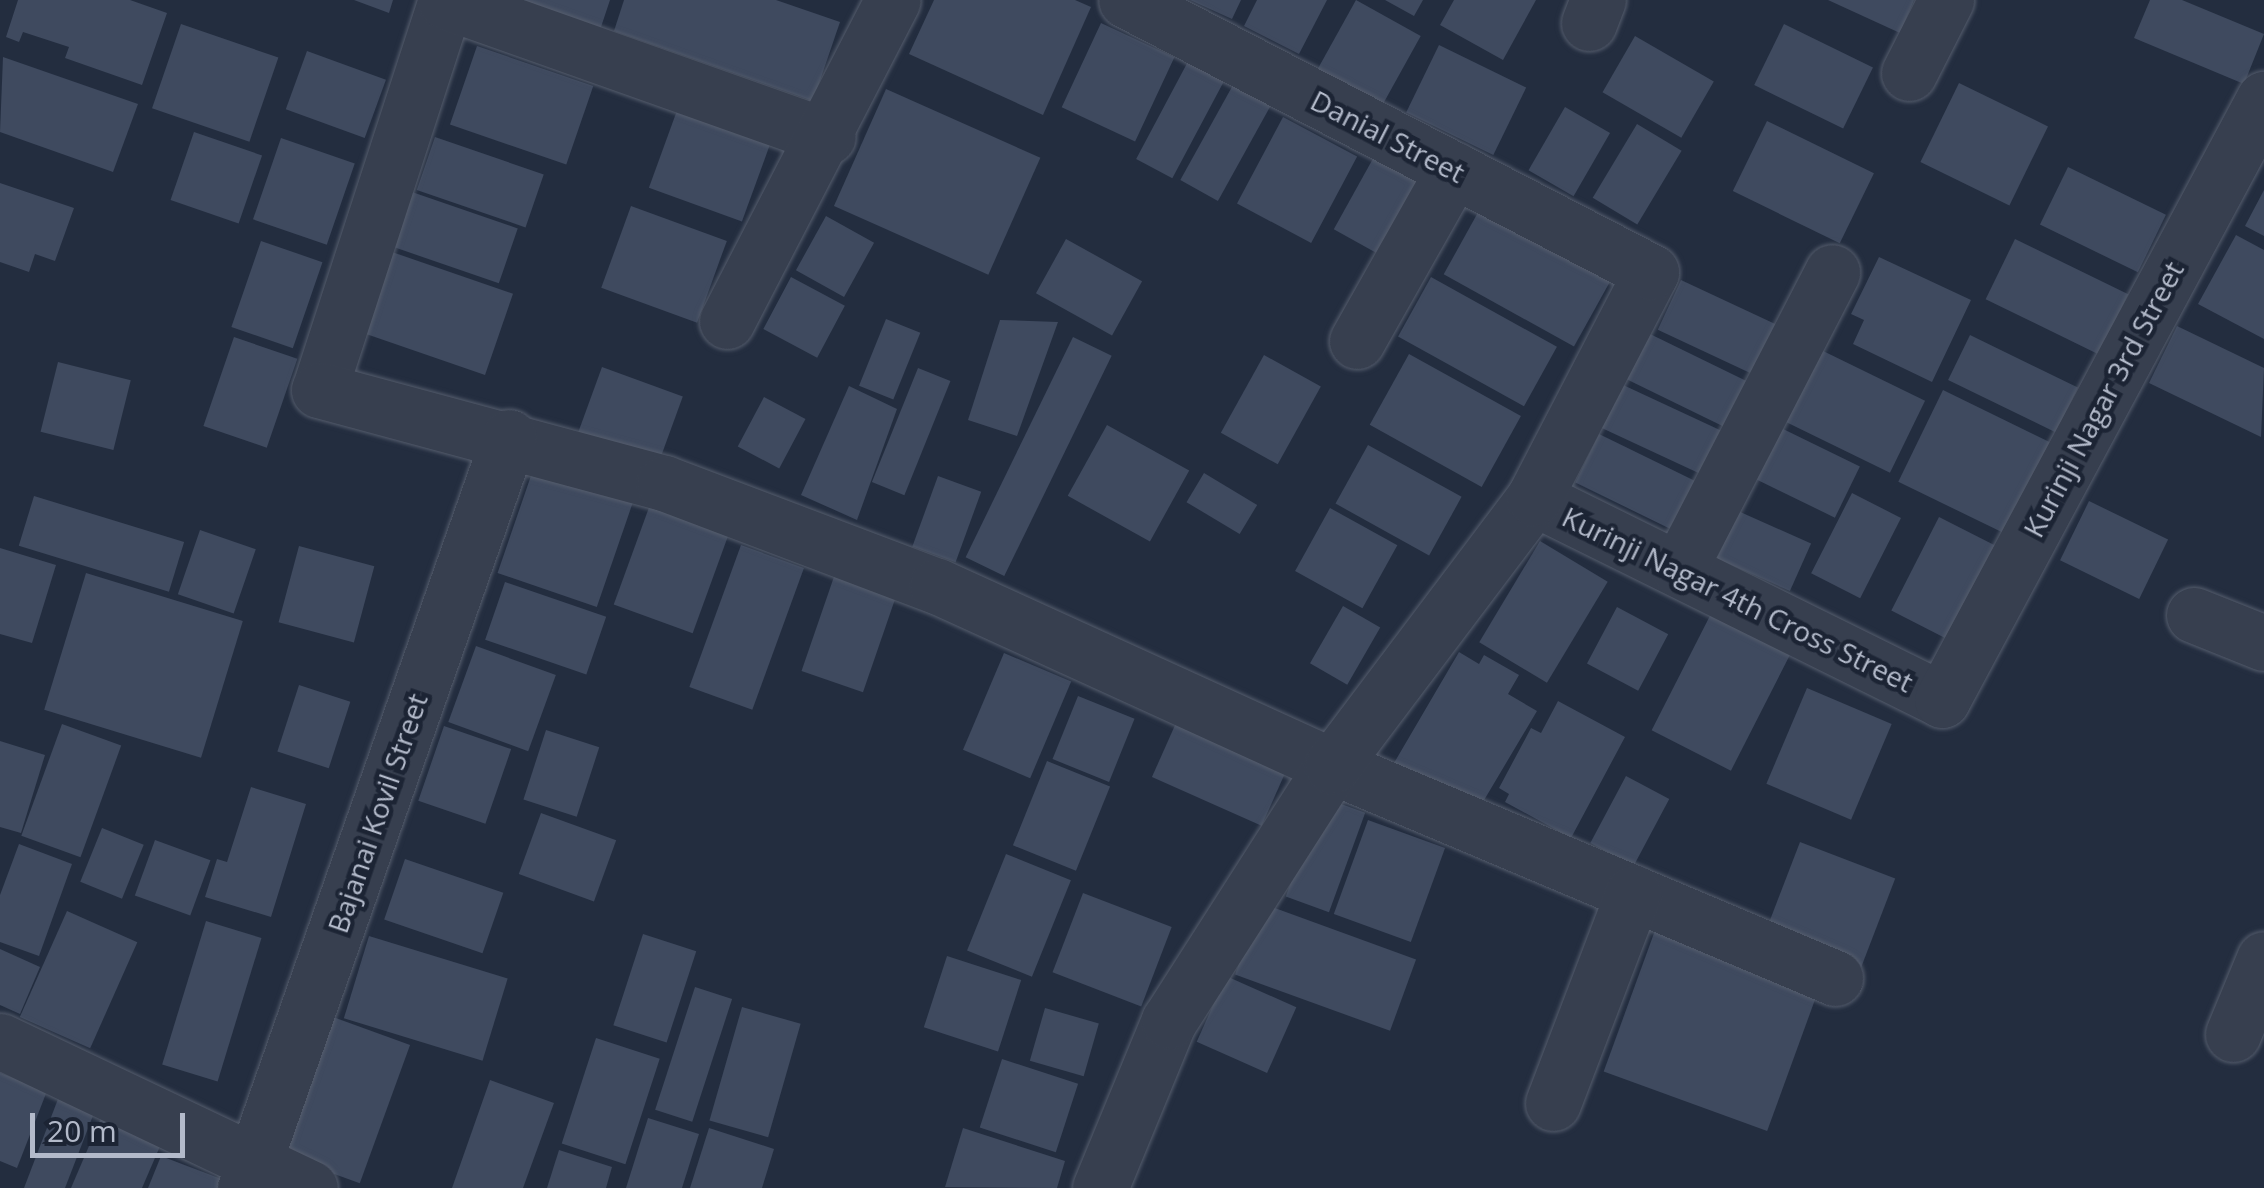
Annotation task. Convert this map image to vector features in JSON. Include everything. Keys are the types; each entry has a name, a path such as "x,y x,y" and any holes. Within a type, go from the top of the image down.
{"street":[{"path":"727,322 828,138 893,0"},
{"name":"Danial Street","path":"1126,0 1651,272 1534,498"},
{"path":"1909,73 1946,0"},
{"path":"828,138 446,1 319,390 508,437 664,482 936,586 1332,766 1834,978"},
{"name":"Kurinji Nagar 3rd Street","path":"1942,700 2264,98"},
{"path":"1357,340 1454,170"},
{"path":"1679,570 1832,272"},
{"name":"Bajanai Kovil Street","path":"250,1176 508,437"},
{"path":"1100,1188 1169,1021 1332,766 1534,498"},
{"name":"Kurinji Nagar 4th Cross Street","path":"1534,498 1942,700"},
{"path":"2194,615 2264,644"},
{"path":"1552,1103 1634,893"},
{"path":"2233,1034 2264,959"},
{"path":"0,1041 250,1176 310,1188"}],"building":[{"path":"18,0 130,0 167,13 142,85 65,58 69,47 23,32 19,42 6,37"},
{"path":"354,0 393,0 389,13"},
{"path":"516,0 610,0 600,30"},
{"path":"624,0 776,0 840,22 813,101 614,31"},
{"path":"934,0 1075,0 1091,7 1043,115 909,54"},
{"path":"1190,0 1241,0 1232,19"},
{"path":"1257,0 1327,0 1299,54 1244,26"},
{"path":"1356,0 1421,36 1381,107 1317,71"},
{"path":"1385,0 1423,0 1414,16"},
{"path":"1454,0 1536,0 1503,60 1440,25"},
{"path":"1828,0 1914,0 1900,33"},
{"path":"2150,0 2182,0 2264,34 2244,84 2134,38"},
{"path":"1101,23 1174,57 1135,142 1062,107"},
{"path":"181,24 278,58 249,142 152,108"},
{"path":"1784,24 1873,67 1843,129 1754,85"},
{"path":"1635,36 1714,82 1681,138 1602,92"},
{"path":"1439,45 1526,88 1493,155 1406,112"},
{"path":"477,46 593,86 566,165 450,124"},
{"path":"307,51 386,80 365,138 286,109"},
{"path":"1192,54 1228,73 1172,178 1136,159"},
{"path":"3,57 138,104 113,172 0,132"},
{"path":"1238,76 1276,97 1218,201 1180,180"},
{"path":"1959,83 2048,126 2009,205 1920,162"},
{"path":"886,89 1040,158 988,275 834,206"},
{"path":"679,105 772,139 742,222 649,188"},
{"path":"1565,107 1610,133 1574,196 1528,170"},
{"path":"1283,117 1357,156 1311,243 1237,204"},
{"path":"1767,121 1874,173 1840,243 1733,191"},
{"path":"1637,124 1682,151 1637,224 1593,198"},
{"path":"194,132 262,155 239,224 171,200"},
{"path":"435,137 544,174 526,227 417,190"},
{"path":"281,138 355,163 327,245 253,219"},
{"path":"1375,155 1431,186 1390,260 1334,229"},
{"path":"2068,167 2166,215 2138,272 2040,225"},
{"path":"0,183 74,208 55,261 35,254 29,272 0,262"},
{"path":"2264,190 2264,236 2245,226"},
{"path":"409,191 518,228 499,283 390,246"},
{"path":"631,206 727,241 697,323 601,288"},
{"path":"1481,207 1611,279 1574,347 1444,274"},
{"path":"826,216 874,243 844,297 796,270"},
{"path":"2236,235 2264,250 2264,339 2198,304"},
{"path":"1066,239 1142,281 1112,335 1036,293"},
{"path":"2015,239 2128,294 2099,354 1986,299"},
{"path":"261,241 322,262 293,348 231,327"},
{"path":"392,252 513,294 485,375 364,333"},
{"path":"1879,257 1971,300 1932,382 1853,344 1864,320 1851,314"},
{"path":"791,277 845,306 817,358 763,329"},
{"path":"1431,277 1557,347 1524,406 1398,336"},
{"path":"1681,280 1783,327 1759,377 1658,330"},
{"path":"886,319 920,333 893,400 859,386"},
{"path":"1000,320 1058,322 1017,436 968,420"},
{"path":"2177,326 2264,368 2261,437 2149,383"},
{"path":"1648,333 1754,385 1732,431 1626,379"},
{"path":"1970,335 2078,388 2056,433 1948,380"},
{"path":"234,337 297,359 267,448 203,426"},
{"path":"1073,337 1112,356 1004,576 966,557"},
{"path":"1819,349 1925,401 1890,473 1784,421"},
{"path":"1409,354 1521,416 1482,487 1370,425"},
{"path":"1264,355 1321,387 1278,464 1221,433"},
{"path":"58,362 131,380 113,450 41,432"},
{"path":"602,367 683,396 659,462 578,433"},
{"path":"918,368 950,381 904,495 872,482"},
{"path":"1621,384 1725,433 1705,476 1601,428"},
{"path":"849,386 897,409 857,520 801,495"},
{"path":"1943,390 2050,442 2005,534 1898,482"},
{"path":"764,397 805,419 779,469 738,446"},
{"path":"1107,425 1189,471 1150,541 1068,496"},
{"path":"1779,427 1860,466 1835,518 1754,478"},
{"path":"1599,434 1699,483 1675,531 1575,483"},
{"path":"1368,445 1462,497 1429,555 1336,504"},
{"path":"534,467 633,501 597,607 498,573"},
{"path":"1204,473 1257,505 1240,534 1186,502"},
{"path":"938,476 981,492 956,562 912,546"},
{"path":"1852,493 1901,518 1860,598 1811,573"},
{"path":"34,496 184,542 169,592 19,546"},
{"path":"2089,501 2168,540 2139,599 2060,560"},
{"path":"651,502 730,531 693,633 614,604"},
{"path":"1330,508 1397,545 1362,608 1295,571"},
{"path":"1738,511 1811,544 1790,591 1717,559"},
{"path":"1939,517 1995,546 1947,639 1891,611"},
{"path":"200,530 256,549 234,614 178,594"},
{"path":"1540,541 1608,582 1547,683 1479,642"},
{"path":"741,545 804,568 752,710 689,687"},
{"path":"299,546 374,566 354,642 279,622"},
{"path":"0,548 56,565 32,643 0,634"},
{"path":"837,568 898,589 863,692 802,671"},
{"path":"86,573 243,621 201,758 44,710"},
{"path":"505,582 606,617 586,675 485,640"},
{"path":"1717,602 1796,642 1731,771 1652,730"},
{"path":"1343,606 1380,628 1347,685 1310,663"},
{"path":"1617,607 1668,634 1638,691 1587,664"},
{"path":"476,646 556,675 528,751 448,722"},
{"path":"1459,652 1479,664 1484,655 1519,675 1508,694 1537,711 1477,812 1394,763"},
{"path":"1004,653 1071,682 1030,778 963,750"},
{"path":"299,685 350,702 329,768 277,752"},
{"path":"1807,688 1892,724 1851,820 1766,784"},
{"path":"1078,696 1135,719 1109,782 1053,759"},
{"path":"1558,701 1625,737 1571,838 1505,802 1509,794 1499,788 1531,728 1541,733"},
{"path":"1180,714 1290,763 1262,826 1152,777"},
{"path":"62,724 121,746 81,857 21,836"},
{"path":"444,726 511,749 485,824 418,801"},
{"path":"546,730 599,747 577,817 523,799"},
{"path":"0,741 45,755 21,833 0,827"},
{"path":"1047,761 1110,786 1076,871 1013,845"},
{"path":"1626,776 1669,799 1634,866 1590,843"},
{"path":"251,787 306,804 271,917 205,897 217,859 227,862"},
{"path":"1322,797 1365,813 1329,912 1286,897"},
{"path":"541,813 616,840 594,901 519,874"},
{"path":"1368,820 1445,848 1411,942 1334,914"},
{"path":"102,828 144,845 122,899 80,882"},
{"path":"155,840 210,860 190,916 135,895"},
{"path":"1800,842 1895,879 1860,970 1765,933"},
{"path":"19,844 72,864 39,956 0,942 0,895"},
{"path":"1006,854 1071,880 1032,977 967,950"},
{"path":"405,859 503,893 482,953 384,920"},
{"path":"1083,893 1172,927 1141,1006 1053,972"},
{"path":"1261,903 1416,959 1390,1031 1235,974"},
{"path":"67,911 137,942 90,1048 20,1017"},
{"path":"206,921 261,938 218,1081 162,1064"},
{"path":"1657,925 1821,985 1767,1131 1604,1072"},
{"path":"643,934 696,951 667,1043 613,1025"},
{"path":"369,936 508,978 483,1061 344,1018"},
{"path":"0,949 40,967 20,1014 0,1005"},
{"path":"947,956 1021,980 998,1051 924,1027"},
{"path":"1226,976 1296,1007 1267,1073 1197,1042"},
{"path":"695,987 732,999 692,1122 655,1110"},
{"path":"742,1007 801,1024 768,1137 709,1120"},
{"path":"1045,1008 1099,1023 1084,1076 1030,1061"},
{"path":"333,1017 410,1045 360,1183 283,1155"},
{"path":"596,1038 660,1059 625,1164 562,1144"},
{"path":"1002,1059 1078,1084 1056,1152 980,1127"},
{"path":"0,1073 47,1091 17,1168 0,1161"},
{"path":"490,1080 554,1103 523,1188 452,1188"},
{"path":"58,1099 94,1113 65,1188 24,1188"},
{"path":"101,1118 161,1144 142,1188 71,1188"},
{"path":"648,1118 699,1134 682,1188 626,1188"},
{"path":"709,1128 774,1149 762,1188 690,1188"},
{"path":"963,1128 1065,1161 1057,1188 945,1187"},
{"path":"559,1150 612,1167 606,1188 547,1188"},
{"path":"161,1156 224,1180 221,1188 148,1188"}]}
